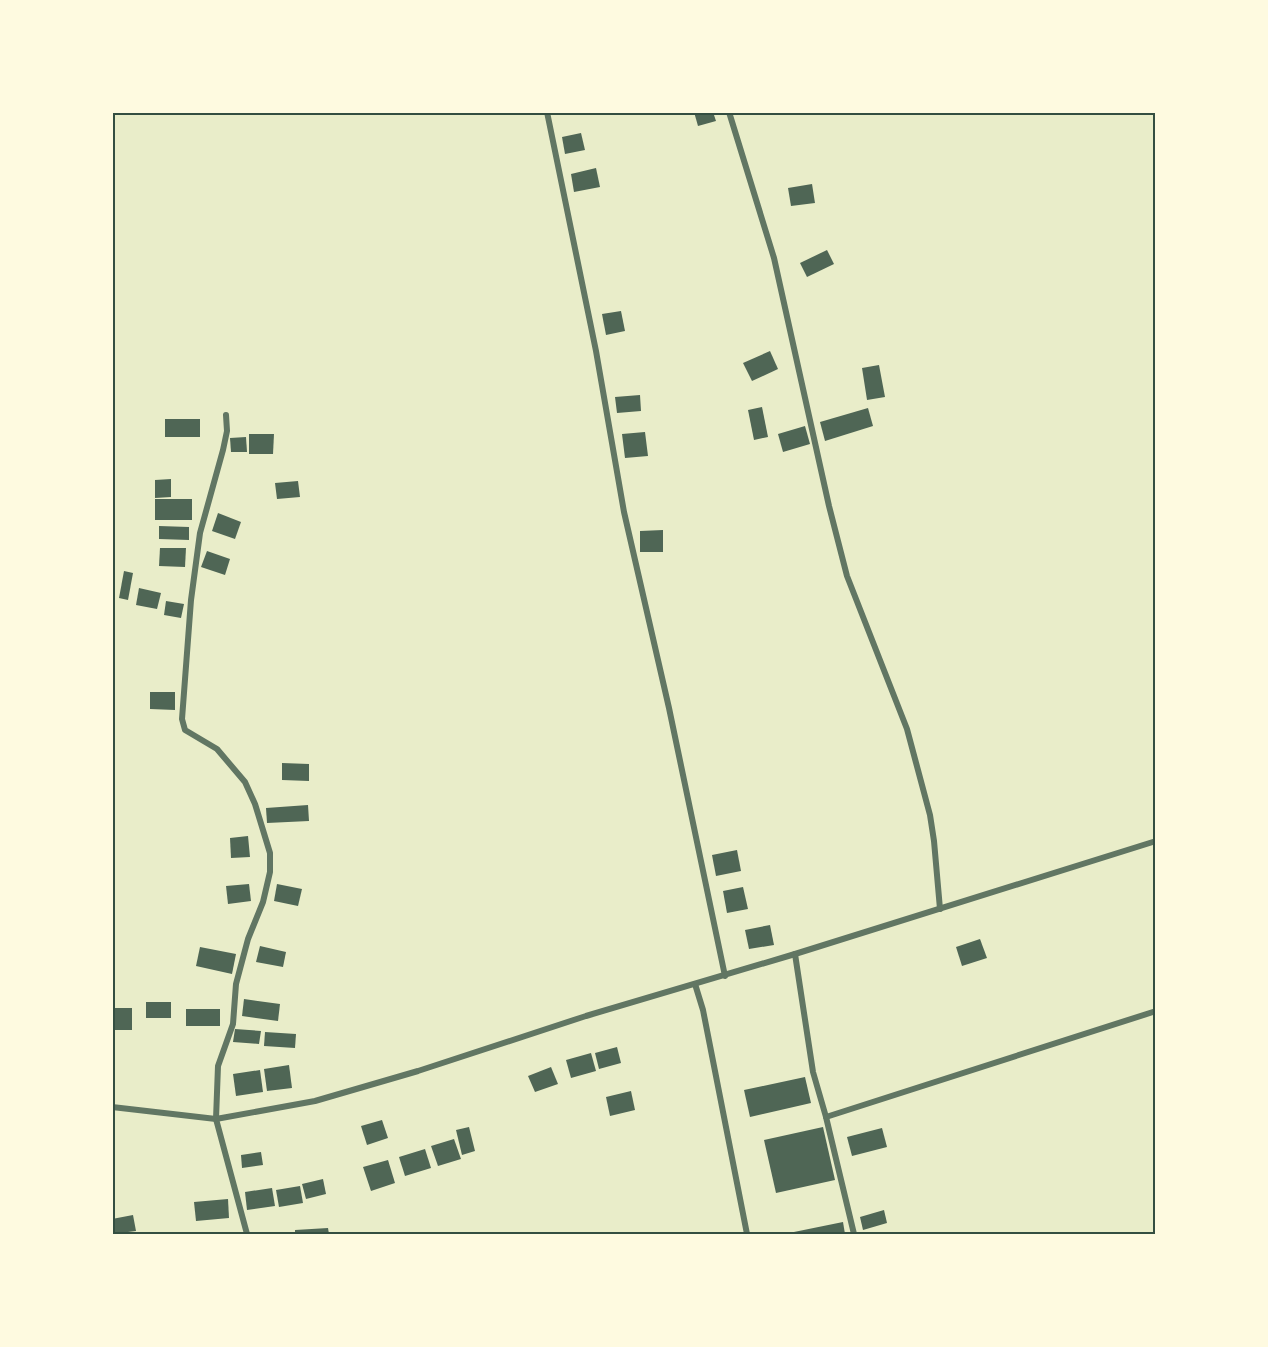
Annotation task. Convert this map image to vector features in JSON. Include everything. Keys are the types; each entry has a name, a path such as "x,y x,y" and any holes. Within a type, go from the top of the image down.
{"street":[{"path":"547,112 596,351 624,512 669,708 725,975"},
{"path":"729,112 774,258 829,506 847,576 907,729 930,815 940,909"},
{"path":"226,415 225,441 200,533 191,600 182,719 185,730 217,749 245,782 255,804 270,853 270,872 263,902 248,939 236,984 233,1024 218,1066 216,1119 247,1234"},
{"path":"112,1107 216,1119 315,1101 1155,841"},
{"path":"795,954 813,1072 854,1234"},
{"path":"695,984 703,1010 747,1234"},
{"path":"826,1117 1155,1011"}],"building":[{"path":"694,112 713,112 716,121 698,126"},
{"path":"581,133 585,150 565,154 562,137"},
{"path":"596,168 600,187 574,192 571,174"},
{"path":"812,184 815,203 791,206 788,188"},
{"path":"827,250 834,264 807,277 800,263"},
{"path":"621,311 625,331 606,335 602,314"},
{"path":"770,351 778,369 752,381 743,363"},
{"path":"879,365 885,397 867,400 862,368"},
{"path":"640,395 641,411 617,413 615,397"},
{"path":"762,407 768,437 754,440 748,410"},
{"path":"868,408 873,426 825,441 820,422"},
{"path":"165,419 200,419 200,437 165,437"},
{"path":"805,426 810,444 783,452 778,434"},
{"path":"645,432 648,456 625,458 622,434"},
{"path":"249,434 274,434 273,454 249,454"},
{"path":"246,437 247,452 231,452 230,438"},
{"path":"171,479 171,497 155,498 155,480"},
{"path":"298,481 300,497 277,499 275,483"},
{"path":"155,499 192,499 192,520 155,520"},
{"path":"218,513 241,522 235,539 212,531"},
{"path":"159,526 189,527 189,540 159,539"},
{"path":"663,530 663,552 640,552 640,531"},
{"path":"160,548 186,548 185,567 159,566"},
{"path":"207,551 230,559 225,575 201,567"},
{"path":"124,571 133,573 128,600 119,598"},
{"path":"139,588 161,593 157,609 136,605"},
{"path":"166,601 184,604 181,618 164,615"},
{"path":"150,692 175,692 175,710 150,709"},
{"path":"282,763 309,764 309,781 282,780"},
{"path":"308,805 309,821 267,823 266,808"},
{"path":"248,836 250,857 231,858 230,838"},
{"path":"737,850 741,871 716,876 712,855"},
{"path":"249,884 251,901 228,904 226,886"},
{"path":"277,884 302,889 298,906 274,901"},
{"path":"743,887 748,909 727,913 723,891"},
{"path":"770,925 774,945 749,949 745,930"},
{"path":"980,939 987,958 962,966 956,947"},
{"path":"260,946 286,952 283,967 256,962"},
{"path":"200,947 236,954 232,974 196,966"},
{"path":"244,999 280,1004 278,1021 242,1016"},
{"path":"146,1002 171,1002 171,1018 146,1018"},
{"path":"112,1008 132,1008 132,1030 112,1030"},
{"path":"186,1009 220,1009 220,1026 186,1026"},
{"path":"235,1029 261,1031 259,1044 233,1042"},
{"path":"265,1032 296,1034 295,1048 264,1046"},
{"path":"617,1047 621,1063 599,1069 595,1053"},
{"path":"591,1053 596,1071 571,1078 566,1060"},
{"path":"289,1065 292,1088 267,1091 264,1069"},
{"path":"551,1067 558,1084 535,1092 528,1076"},
{"path":"260,1070 263,1092 236,1096 233,1074"},
{"path":"805,1077 811,1103 750,1117 744,1090"},
{"path":"631,1091 635,1110 610,1116 606,1097"},
{"path":"382,1120 388,1138 367,1145 361,1126"},
{"path":"469,1127 475,1151 462,1155 456,1130"},
{"path":"823,1127 835,1180 776,1193 764,1140"},
{"path":"882,1128 887,1147 852,1156 847,1137"},
{"path":"454,1139 461,1159 438,1166 431,1146"},
{"path":"425,1149 431,1168 405,1176 399,1157"},
{"path":"261,1152 263,1165 242,1168 241,1155"},
{"path":"388,1160 395,1183 371,1191 363,1167"},
{"path":"323,1179 326,1194 306,1199 302,1184"},
{"path":"300,1186 303,1203 279,1207 276,1190"},
{"path":"272,1188 275,1206 247,1210 245,1192"},
{"path":"228,1199 229,1218 196,1221 194,1202"},
{"path":"884,1210 887,1223 863,1230 860,1217"},
{"path":"133,1215 136,1231 112,1234 112,1219"},
{"path":"843,1222 845,1234 789,1234 789,1233"},
{"path":"328,1228 329,1234 295,1234 295,1230"}]}
